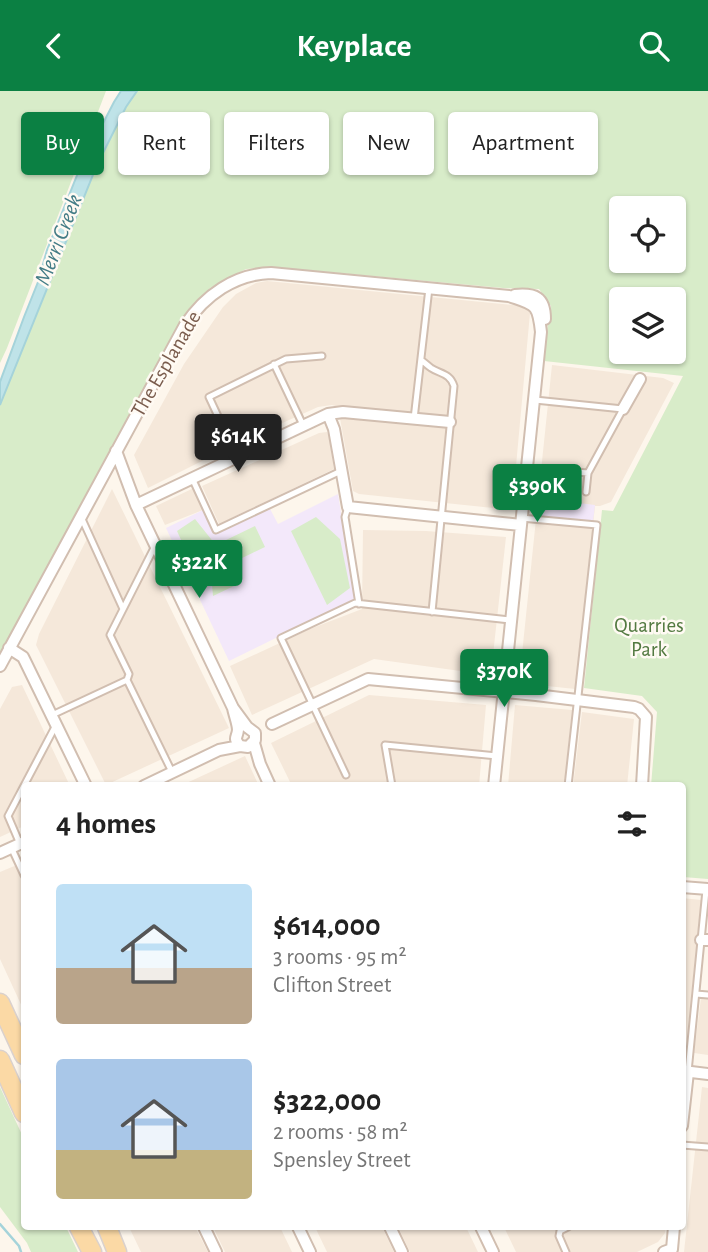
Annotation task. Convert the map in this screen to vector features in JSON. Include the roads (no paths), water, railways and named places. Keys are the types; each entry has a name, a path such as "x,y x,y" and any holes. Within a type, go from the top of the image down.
{"main road":[{"path":"0,1003 21,1048"},
{"path":"0,1060 21,1106"},
{"path":"81,1230 92,1252"},
{"path":"108,1230 117,1252"}],"street":[{"name":"The Esplanade","path":"0,666 185,325 199,306 228,285 250,275 271,272 509,296 531,295 538,304 544,306 545,314 534,400"},
{"path":"624,409 639,379"},
{"path":"494,782 534,400"},
{"path":"136,505 328,414 344,412 450,422"},
{"path":"328,414 334,429 348,507 442,517 521,521"},
{"path":"116,451 136,505 233,708 244,738 268,782"},
{"path":"9,648 23,657 84,782"},
{"path":"272,724 368,679 634,707 646,716 642,782"},
{"path":"152,782 244,738"},
{"path":"0,853 19,844"},
{"path":"686,887 707,889"},
{"path":"686,1071 708,1074"},
{"path":"205,1230 216,1252"},
{"path":"299,1230 310,1252"},
{"path":"391,1230 402,1252"},
{"path":"483,1230 494,1252"},
{"path":"670,1251 674,1230"}],"lane":[{"path":"414,419 429,288"},
{"path":"237,457 209,397 286,359 322,356"},
{"path":"421,360 452,380 454,386 432,612"},
{"path":"274,364 304,425"},
{"path":"534,400 624,409 588,473 586,492"},
{"path":"527,468 588,473"},
{"path":"192,478 216,530 341,471"},
{"path":"348,507 345,517 359,604"},
{"path":"81,517 123,609"},
{"path":"521,521 597,525 568,782"},
{"path":"24,782 54,720 127,680 129,674 110,635 155,545"},
{"path":"346,775 281,638 355,603 511,620"},
{"path":"127,680 172,772"},
{"path":"392,782 385,745 497,756"},
{"path":"19,844 8,816 21,789"},
{"path":"686,1064 705,940 707,889"},
{"path":"696,994 708,995"},
{"path":"686,1145 708,1147"},
{"path":"559,1230 566,1252"}],"water":[{"path":"121,91 137,91 124,112 118,112 118,123 104,151 104,121"},
{"path":"77,175 93,175 0,405 0,382 38,282 47,250"}],"waterway":[{"name":"Merri Creek","path":"0,1224 21,1252"}],"park label":[{"name":"Quarries Park","path":"649,637"}]}
